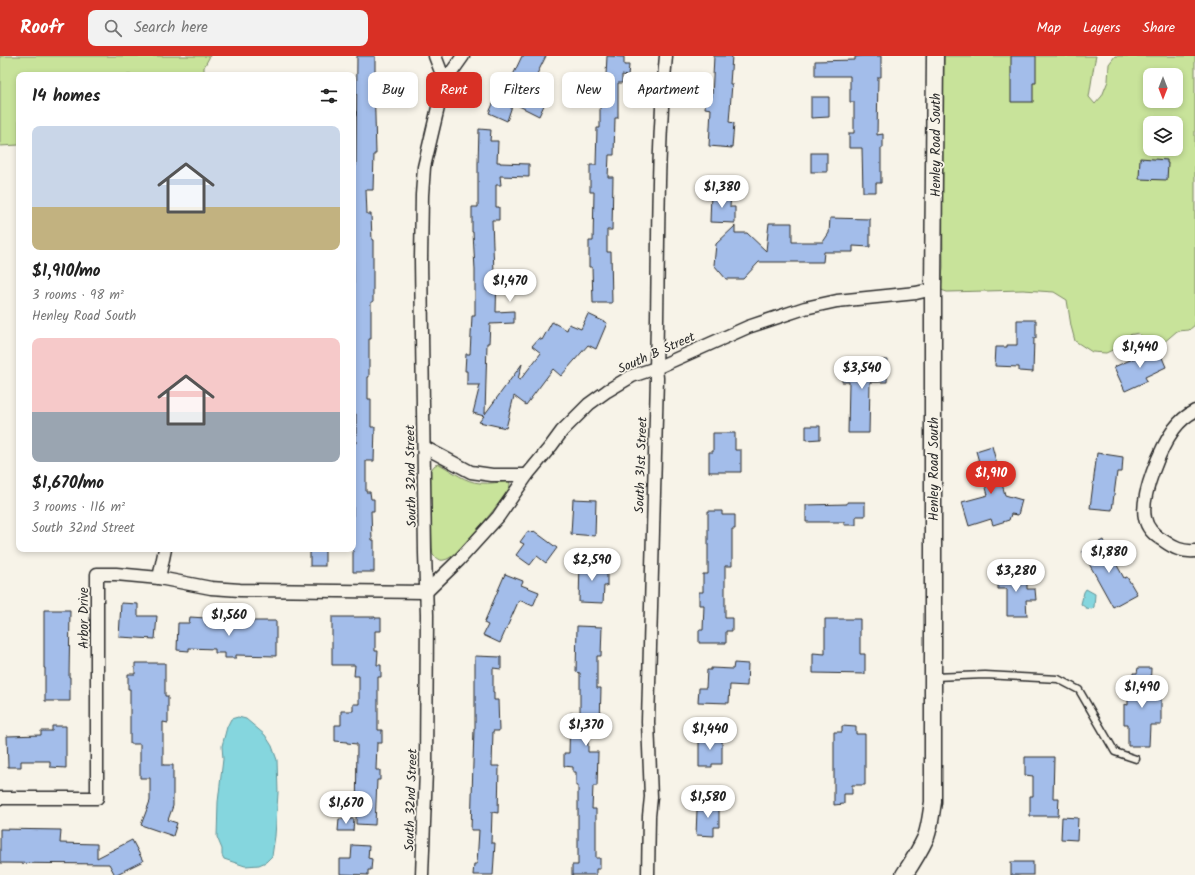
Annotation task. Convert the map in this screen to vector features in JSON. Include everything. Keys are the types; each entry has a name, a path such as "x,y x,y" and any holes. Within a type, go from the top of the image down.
{"street":[{"path":"435,56 442,72"},
{"name":"South 32nd Street","path":"452,72 463,56"},
{"name":"South 31st Street","path":"648,875 649,816 651,797 648,722 657,378 661,138 666,56"},
{"name":"Henley Road South","path":"904,875 913,862 926,837 930,824 932,808 935,56"},
{"name":"South 32nd Street","path":"422,875 426,770 426,592 421,260 422,195 424,167 438,108"},
{"name":"South B Street","path":"426,592 459,560 498,517 527,475 562,431 589,404 632,376 656,368 748,327 805,308 837,302 916,293 933,289"},
{"path":"1195,411 1188,414 1174,430 1156,462 1145,498 1144,508 1145,518 1154,535 1174,548 1183,551 1195,551"},
{"path":"424,447 471,472 492,475 527,475"},
{"path":"160,578 164,552"},
{"name":"Arbor Drive","path":"0,798 97,798 97,574 116,574 160,578 211,588 240,590 426,592"}],"lane":[{"path":"933,677 985,675 1058,679 1079,690 1115,752 1136,759"}],"green space":[{"path":"0,56 210,56 204,67 204,72 16,72 16,145 0,146"},
{"path":"944,56 1096,56 1089,97 1095,104 1102,96 1108,81 1109,64 1115,56 1195,56 1195,325 1189,330 1177,331 1163,343 1149,343 1138,333 1129,335 1119,347 1106,353 1092,352 1075,341 1067,300 1054,292 1023,290 947,292 941,290 943,267 942,143"},
{"path":"439,464 469,481 487,483 509,481 510,484 509,490 468,541 459,550 444,560 438,559 433,555 432,547 430,471 435,465"}],"water":[{"path":"1086,589 1095,594 1094,607 1092,609 1086,608 1081,604"},
{"path":"238,717 246,719 265,735 272,746 277,760 278,793 272,856 266,862 259,865 245,866 224,859 217,837 218,802 223,759 222,746 227,727 231,719"}],"building":[{"path":"357,56 375,56 375,72 368,72 368,108 375,108 376,154 374,154 373,190 366,190 367,214 371,214 373,240 373,302 371,302 371,339 369,339 368,399 371,399 371,427 375,427 374,461 366,461 366,492 370,492 371,499 374,499 374,511 371,511 372,540 374,540 374,572 353,572 353,552 356,552"},
{"path":"522,56 546,56 538,72 514,72"},
{"path":"607,56 624,57 624,65 629,65 628,72 623,72 622,83 618,83 618,118 615,118 614,155 609,155 608,177 613,177 612,230 607,230 607,252 611,252 612,303 593,303 592,267 589,267 589,241 593,241 594,192 590,192 590,165 596,165 597,128 600,128 600,108 615,108 615,72 606,72"},
{"path":"714,56 732,56 730,84 732,84 729,122 734,123 732,148 709,146 711,109 705,108 713,108"},
{"path":"881,56 881,77 878,77 877,135 883,134 883,148 881,148 881,183 876,183 876,192 863,192 862,148 849,148 849,133 854,133 854,102 850,102 850,76 815,76 815,61 855,60 855,57"},
{"path":"1011,56 1036,56 1036,83 1033,83 1033,102 1011,102"},
{"path":"811,97 829,97 829,117 811,118"},
{"path":"491,108 511,108 507,121 489,113"},
{"path":"523,108 543,108 539,116"},
{"path":"479,129 491,130 490,141 498,141 497,162 529,164 529,177 500,176 501,185 496,185 496,207 499,207 499,220 492,220 494,273 497,273 496,312 514,311 514,323 490,324 489,343 487,343 485,414 522,364 518,379 520,380 541,353 532,346 539,338 542,340 552,322 567,330 569,324 581,329 588,314 607,323 596,349 588,345 561,376 553,369 526,405 514,396 506,428 479,422 484,416 473,413 480,385 467,385 467,371 465,371 466,354 470,354 472,316 475,316 475,270 472,207 478,207"},
{"path":"811,153 827,153 827,172 811,172"},
{"path":"1140,158 1167,160 1167,180 1139,179"},
{"path":"711,193 731,193 730,207 735,207 735,223 710,222"},
{"path":"830,218 870,219 870,247 853,246 853,252 824,252 823,262 759,262 743,279 726,279 714,265 716,244 735,226 735,233 747,233 766,251 769,223 792,223 792,242 823,242 829,233"},
{"path":"1017,320 1036,320 1033,372 1019,371 1019,367 995,366 996,347 1017,345"},
{"path":"1158,348 1166,367 1145,377 1147,381 1125,391 1114,367"},
{"path":"851,359 888,360 887,382 870,382 869,433 848,433 849,382 842,382 843,365 851,365"},
{"path":"806,426 820,426 820,439 806,440"},
{"path":"713,433 735,433 735,450 741,450 741,472 709,472 709,452 713,452"},
{"path":"992,446 1005,495 1022,500 1018,515 1011,514 1009,520 993,525 991,519 969,526 962,502 988,495 976,451"},
{"path":"1097,453 1123,457 1122,472 1117,472 1112,510 1090,508"},
{"path":"573,499 596,500 595,536 571,534"},
{"path":"847,502 865,502 865,516 856,516 856,525 844,525 844,522 806,522 806,505 847,504"},
{"path":"708,511 722,511 722,515 735,515 735,529 732,529 732,566 725,566 725,618 732,618 732,631 726,631 726,643 699,643 699,630 703,630 704,605 699,605 699,592 703,592 703,574 708,574"},
{"path":"528,531 532,533 534,531 557,548 546,563 537,556 530,565 516,555 524,544 520,542"},
{"path":"1103,540 1124,578 1127,577 1137,594 1113,607 1082,551"},
{"path":"310,552 325,552 325,566 310,566"},
{"path":"580,560 592,560 592,565 605,565 605,572 607,572 607,586 604,586 603,603 579,602"},
{"path":"505,574 523,581 521,585 539,592 533,606 519,600 500,643 483,635 488,625 484,623"},
{"path":"998,574 1027,574 1027,589 1035,589 1036,600 1026,600 1027,616 1007,616 1007,589 998,589"},
{"path":"121,603 138,604 138,616 157,616 155,639 119,637"},
{"path":"44,610 70,610 70,701 45,701"},
{"path":"190,617 206,618 206,625 228,626 228,621 276,621 276,656 236,655 236,658 225,658 225,653 215,653 215,649 189,648 189,651 177,650 178,623 189,623"},
{"path":"332,617 381,618 381,631 375,631 375,651 378,651 377,665 381,665 381,677 378,677 378,730 382,730 382,743 377,743 376,770 380,770 380,780 377,780 375,825 356,824 357,744 335,741 335,725 341,725 341,711 353,711 353,704 359,704 359,676 354,676 355,665 332,665"},
{"path":"825,619 860,619 860,654 865,654 865,674 813,673 813,653 825,654"},
{"path":"577,626 602,627 601,656 597,656 597,688 601,688 600,725 588,725 588,752 598,752 597,786 593,786 592,809 596,809 596,858 600,858 600,869 596,869 596,875 572,875 572,865 578,865 578,786 576,786 576,772 573,772 573,767 564,766 564,753 569,753 570,713 580,713 580,673 576,672"},
{"path":"475,656 501,657 501,669 493,668 493,692 494,700 498,700 499,731 493,731 492,766 499,766 498,813 492,812 491,843 495,843 493,875 473,875 474,864 477,864 479,830 471,830 475,729"},
{"path":"135,663 165,663 165,696 168,696 168,723 163,722 163,765 173,765 173,806 168,820 177,823 173,836 141,825 150,801 150,778 140,778 140,744 130,744 130,689 128,689 128,674 135,674"},
{"path":"734,663 748,664 747,686 730,685 729,703 698,702 699,688 706,688 707,670 711,670 711,668 733,669"},
{"path":"1138,668 1151,668 1150,692 1161,692 1161,725 1150,725 1149,746 1128,746 1128,724 1124,724 1124,704 1128,705 1128,680 1133,680 1133,673 1137,673"},
{"path":"52,726 66,726 66,768 50,767 50,761 21,761 21,767 8,767 7,736 41,735 41,731 52,731"},
{"path":"842,726 856,727 856,734 865,734 865,785 852,785 852,794 844,794 844,804 834,805 834,732 842,732"},
{"path":"699,734 711,735 711,737 722,737 722,764 712,764 712,767 699,767"},
{"path":"1025,757 1054,757 1053,798 1059,798 1058,816 1030,816 1030,796 1033,796 1033,776 1025,775"},
{"path":"704,801 719,801 719,827 714,827 714,836 696,835 697,810 704,810"},
{"path":"1062,817 1078,818 1077,840 1061,839"},
{"path":"339,819 354,819 353,831 338,831"},
{"path":"0,829 61,830 60,843 97,844 97,858 132,840 143,861 115,875 109,864 0,863"},
{"path":"352,845 369,846 368,858 372,859 371,870 368,870 368,875 340,874 340,859 351,859"},
{"path":"1011,862 1033,862 1033,875 1011,875"}]}
